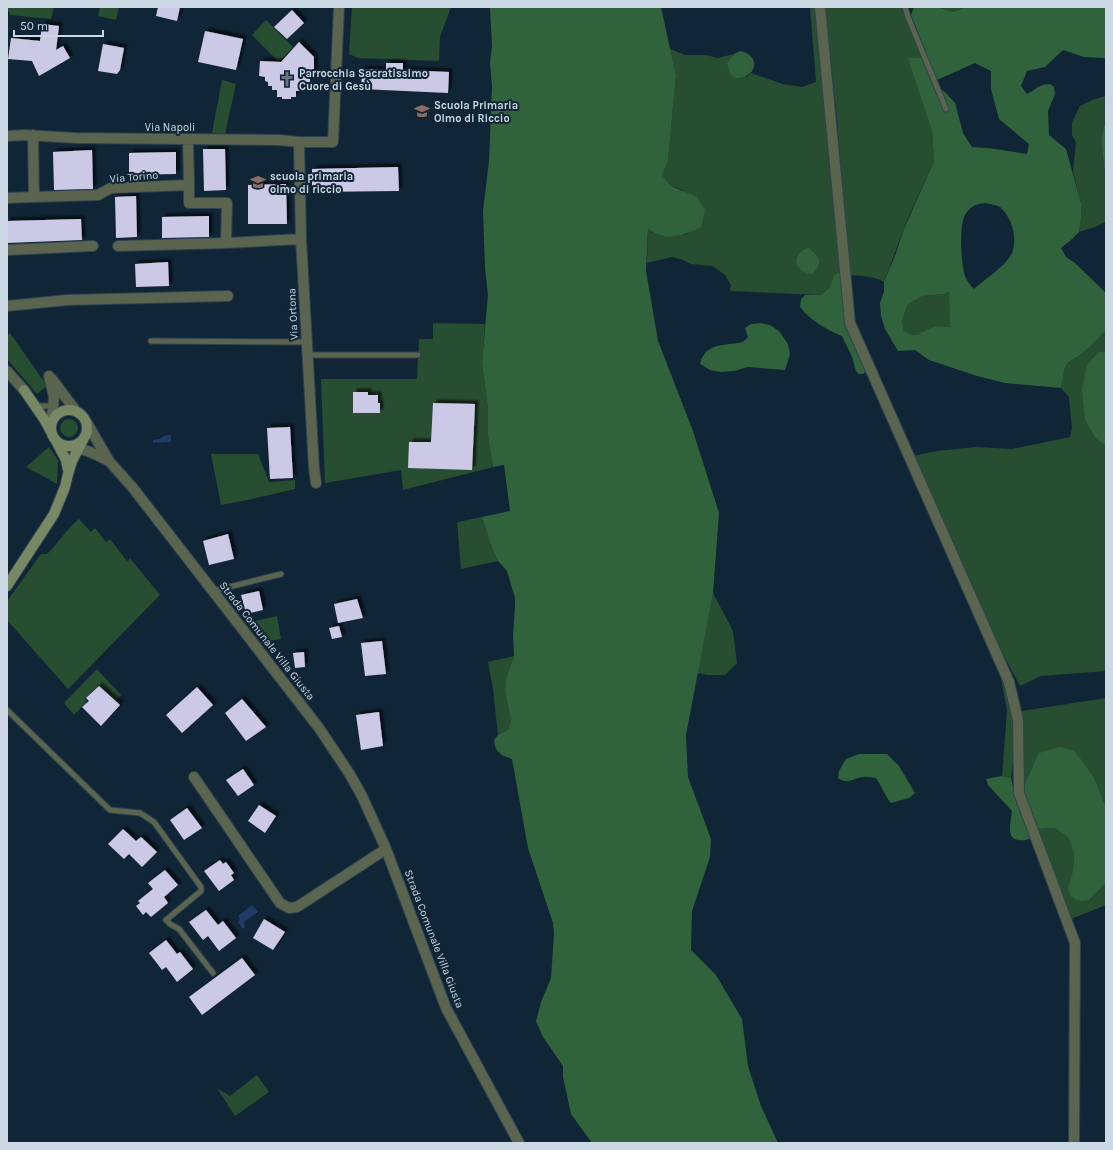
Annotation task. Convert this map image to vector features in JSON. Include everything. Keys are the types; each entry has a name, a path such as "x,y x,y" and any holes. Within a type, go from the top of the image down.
{"street":[{"name":"Via Napoli","path":"7,136 33,135 76,138 333,142 339,7"},
{"path":"820,7 850,323 1009,682 1018,720 1019,793 1075,943 1074,1143"},
{"path":"33,135 34,197"},
{"path":"188,139 189,203 226,203 226,243"},
{"name":"Via Ortona","path":"299,142 301,239 316,483"},
{"name":"Via Torino","path":"7,198 98,195 111,188 189,185"},
{"path":"118,246 301,239"},
{"path":"7,250 94,246"},
{"path":"7,306 67,300 228,296"},
{"path":"7,371 24,390 58,442 68,446 79,447 95,453 109,461"},
{"path":"68,474 66,460 52,432 54,397 49,376 76,411 81,414 109,461"},
{"path":"52,432 53,420 60,412 65,410 76,411"},
{"path":"7,586 54,514 65,487 72,461 85,436 87,423"},
{"path":"68,446 78,444 85,436"},
{"name":"Strada Comunale Villa Giusta","path":"109,461 133,488 319,728 344,765 362,796 386,849 446,1008 519,1143"},
{"path":"194,776 280,903 289,908 297,907 386,849"}],"lane":[{"path":"905,7 946,109"},
{"path":"151,342 307,342"},
{"path":"308,355 418,355"},
{"path":"35,406 47,406"},
{"path":"212,591 281,574"},
{"path":"7,710 110,810 140,813 154,822 201,887 201,891 166,920 179,929 213,973"}],"green space":[{"path":"7,7 54,7 51,19 10,15"},
{"path":"100,7 119,7 116,20 98,16"},
{"path":"352,7 451,7 440,37 439,61 358,58 349,54"},
{"path":"490,7 661,7 676,76 668,161 662,175 671,186 697,197 705,210 701,227 688,233 668,236 654,233 648,229 646,271 658,341 693,431 719,513 713,593 686,735 688,777 711,839 710,857 692,911 691,950 716,975 742,1019 748,1066 761,1106 778,1143 592,1143 571,1114 563,1077 563,1066 543,1037 536,1021 541,1002 551,978 554,934 553,923 528,848 512,759 497,751 494,740 498,735 508,730 511,721 505,691 506,678 514,656 513,635 515,598 507,571 498,561 491,546 482,517 510,511 504,465 493,467 488,437 488,409 482,363 488,295 485,267 483,211 489,161 492,87 490,62 492,46"},
{"path":"810,7 817,7 842,274 834,275 829,288 821,295 730,291 731,285 725,275 713,266 691,264 672,257 647,263 648,229 662,236 688,234 683,190 671,186 662,175 668,161 676,76 670,49 685,55 706,55 718,58 734,54 728,63 747,77 751,73 783,84 802,87 816,82"},
{"path":"825,7 904,7 922,58 909,58 932,131 934,161 908,218 884,282 872,277 849,275 837,119"},
{"path":"914,7 937,7 953,12 966,7 1106,7 1106,60 1104,58 1084,57 1063,50 1045,67 1027,71 1021,86 1027,94 1042,85 1050,84 1054,87 1055,94 1048,111 1049,135 1066,149 1081,203 1079,232 1061,248 1066,257 1075,263 1106,293 1106,330 1083,353 1069,362 1065,367 1061,388 1005,383 977,376 929,360 915,350 898,351 885,329 881,316 880,303 884,292 884,282 904,229 934,161 932,131 908,58 922,58 932,83 945,92 955,103 963,133 972,147 1027,154 1029,144 999,119 991,89 991,71 975,63 937,80 911,15","holes":["985,203 1000,207 1008,217 1013,228 1014,247 1005,263 974,289 965,276 961,243 962,224 964,217 971,208 975,205","949,292 950,327 934,327 917,335 909,334 904,331 902,321 908,304 923,296 944,294"]},
{"path":"937,7 966,7 953,12"},
{"path":"266,20 293,47 279,62 252,35"},
{"path":"740,51 747,53 751,57 754,61 754,66 749,74 736,78 730,74 727,63 734,54"},
{"path":"222,80 236,84 225,134 212,133"},
{"path":"1106,96 1106,119 1101,138 1106,184 1106,222 1079,232 1081,203 1073,171 1076,142 1072,135 1072,122 1080,106 1092,100"},
{"path":"1106,119 1106,184 1101,138"},
{"path":"808,248 816,254 819,260 818,267 812,274 801,270 796,262 799,254"},
{"path":"838,273 842,274 867,370 863,374 859,374 856,371 852,357 842,336 819,324 808,316 800,307 801,299 805,295 821,295 829,288 834,275"},
{"path":"949,292 951,327 934,327 924,333 916,335 904,331 902,321 908,304 923,296 944,294"},
{"path":"433,323 485,324 482,363 488,409 488,437 493,467 403,490 401,470 325,483 321,379 417,379 419,339 433,339"},
{"path":"760,323 770,325 779,331 788,344 790,354 785,370 748,367 734,371 721,372 710,370 700,364 706,352 711,348 743,342 748,337 745,328 751,324"},
{"path":"1106,330 1106,351 1099,352 1096,439 1106,446 1106,671 1041,676 1020,686 989,628 913,456 937,451 976,447 1012,449 1070,437 1072,428 1069,397 1061,388 1065,367 1069,362 1083,353"},
{"path":"10,333 47,386 37,394 7,359 7,335"},
{"path":"1106,351 1106,446 1096,439 1085,419 1082,389 1087,365 1099,352"},
{"path":"65,419 73,419 78,424 76,435 73,437 65,437 60,432 60,424"},
{"path":"49,447 58,460 57,484 26,467"},
{"path":"211,454 258,454 269,482 295,480 295,489 221,505"},
{"path":"482,517 491,546 498,561 461,569 457,522"},
{"path":"79,519 91,532 95,528 106,542 110,539 127,561 130,558 160,595 68,689 7,620 7,601 41,554 47,554 70,527"},
{"path":"713,593 733,631 737,663 725,675 707,675 697,673"},
{"path":"277,616 281,639 262,642 249,624 255,621"},
{"path":"514,656 506,678 505,691 511,721 508,730 498,735 493,689 488,662"},
{"path":"998,663 1011,698 1013,708 1015,738 1011,778 1002,776 1007,710"},
{"path":"97,669 121,695 116,700 99,685 85,699 87,701 74,715 64,703"},
{"path":"1106,698 1106,807 1095,780 1031,774 1021,793 1020,762 1022,711"},
{"path":"1060,747 1074,751 1083,762 1095,780 1106,807 1106,883 1089,900 1078,901 1071,896 1068,889 1073,871 1074,854 1068,837 1054,828 1037,829 1021,793 1039,753"},
{"path":"859,754 887,754 899,766 915,793 909,798 891,803 876,778 865,777 845,781 838,778 839,771 846,759"},
{"path":"1002,776 1011,778 1016,800 1030,839 1016,840 1012,837 1010,834 1010,829 1012,811 988,785 986,779"},
{"path":"1054,828 1068,837 1074,854 1073,871 1089,900 1106,883 1106,905 1071,919 1037,829"},
{"path":"257,1075 269,1092 235,1116 217,1088 230,1096"}],"water":[{"path":"166,435 171,435 171,442 153,443 153,440 159,439"},
{"path":"252,905 258,912 244,922 245,927 243,929 238,922 240,919 238,916"}],"building":[{"path":"158,7 180,7 177,21 156,16"},
{"path":"292,10 304,23 287,39 274,27"},
{"path":"42,24 59,26 56,50 63,46 70,58 39,76 32,61 8,59 11,38 40,41"},
{"path":"205,31 243,39 236,70 198,62"},
{"name":"Parrocchia Sacratissimo Cuore di Gesù","path":"299,42 314,57 314,77 310,77 310,82 305,82 305,86 301,86 301,91 296,91 296,97 291,97 291,99 282,99 282,97 277,97 277,90 272,90 272,86 268,86 268,82 265,81 265,77 259,76 260,61 281,62"},
{"path":"103,44 124,48 120,70 117,74 98,71"},
{"path":"386,63 403,63 403,70 449,72 448,93 361,89 362,69 386,70"},
{"path":"203,149 225,149 226,190 204,191"},
{"path":"92,150 93,189 54,190 53,152"},
{"path":"176,152 176,174 129,175 129,153"},
{"path":"398,167 399,191 312,192 312,169"},
{"path":"286,184 287,224 248,224 248,185"},
{"path":"136,196 137,237 116,238 115,197"},
{"path":"209,216 209,237 162,238 162,217"},
{"path":"81,219 82,240 7,243 7,221"},
{"path":"168,262 169,286 136,287 135,264"},
{"path":"353,392 368,392 368,395 378,395 380,413 353,413"},
{"path":"433,403 475,404 472,470 408,468 409,442 431,442"},
{"path":"290,427 293,478 270,479 267,428"},
{"path":"228,534 234,559 209,565 203,541"},
{"path":"259,591 263,610 246,614 241,595"},
{"path":"357,599 363,618 338,623 334,604"},
{"path":"339,626 342,637 332,639 329,628"},
{"path":"382,641 386,674 365,676 361,643"},
{"path":"304,652 305,667 295,668 293,653"},
{"path":"99,686 120,705 101,726 82,707 89,701 86,698"},
{"path":"197,687 213,705 182,733 166,715"},
{"path":"242,699 266,727 246,741 225,713"},
{"path":"379,712 383,746 361,750 356,715"},
{"path":"243,769 254,785 238,796 226,780"},
{"path":"259,805 276,816 265,833 248,821"},
{"path":"187,808 202,828 184,840 170,820"},
{"path":"123,829 136,841 141,837 157,852 142,867 129,854 124,859 108,844"},
{"path":"220,860 223,864 226,862 234,873 231,875 234,880 219,891 204,871"},
{"path":"165,870 178,885 164,897 168,903 151,917 146,912 143,915 136,906 140,903 138,901 153,889 148,883"},
{"path":"206,910 218,925 223,921 236,938 219,951 208,936 203,940 189,922"},
{"path":"264,919 285,932 273,950 253,938"},
{"path":"166,940 177,954 180,952 193,969 177,982 166,967 162,970 149,953"},
{"path":"242,958 255,975 202,1015 189,997"}],"place":[{"name":"Parrocchia Sacratissimo Cuore di Gesù","path":"287,79"},
{"name":"Scuola Primaria Olmo di Riccio","path":"422,111"},
{"name":"scuola primaria olmo di riccio","path":"258,182"}]}
